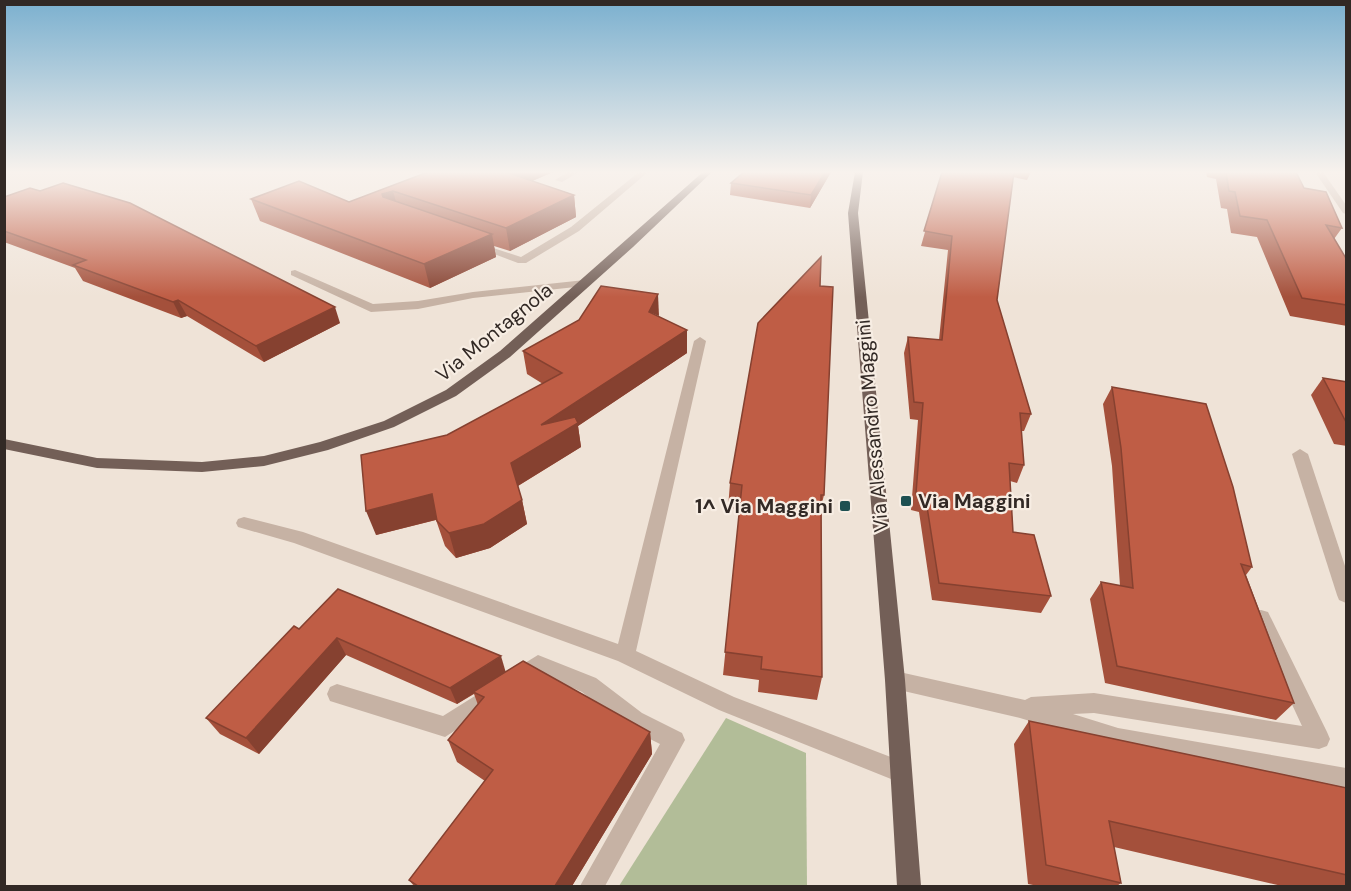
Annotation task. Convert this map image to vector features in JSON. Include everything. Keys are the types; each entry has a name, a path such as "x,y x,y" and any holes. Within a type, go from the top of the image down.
{"main road":[{"name":"Via Montagnola","path":"4,444 97,463 202,467 264,461 323,446 389,424 451,393 505,354 663,214"},
{"name":"Via Alessandro Maggini","path":"853,214 895,680 909,886"}],"street":[{"path":"469,243 522,261 575,229 594,214"},
{"name":"Via Montagnola","path":"295,273 370,308 418,305 473,295 585,283"},
{"path":"626,655 700,341"},
{"path":"1300,453 1347,595"},
{"path":"244,523 297,537 626,655 675,682 703,694 901,772"},
{"path":"1020,708 1094,703 1319,740 1261,618"},
{"path":"337,694 445,727 538,664 589,685 634,720 674,740 592,886"},
{"path":"895,680 1020,708 1118,738 1347,779"}],"green space":[{"path":"726,718 806,753 807,886 619,886"}],"building":[{"path":"4,214 151,214 335,307 256,346 178,300 173,302 73,265 86,260 4,231"},
{"path":"290,214 432,214 492,234 424,264"},
{"path":"462,214 536,214 506,228"},
{"path":"929,214 1008,214 997,300 1031,414 1020,413 1024,465 1009,463 1013,532 1034,535 1051,596 939,583 925,494 916,493 923,403 914,402 908,337 942,340 952,236 924,231"},
{"path":"1239,214 1336,214 1342,228 1326,225 1347,260 1347,305 1302,298 1267,220 1240,216"},
{"path":"821,257 820,286 833,287 824,495 821,495 822,677 761,669 762,657 725,652 742,485 730,483 758,323"},
{"path":"601,286 658,294 649,312 687,330 541,425 575,417 578,423 511,463 522,500 484,524 449,533 437,521 432,494 366,511 361,455 447,435 562,373 523,351 579,320"},
{"path":"1323,378 1347,382 1347,424"},
{"path":"1112,387 1206,404 1233,487 1252,567 1241,564 1294,703 1117,666 1101,582 1133,588 1121,448"},
{"path":"338,589 501,656 450,688 337,638 246,738 206,718 294,626 299,629"},
{"path":"523,661 650,732 555,886 418,886 409,880 493,770 448,740 484,697 473,692"},
{"path":"1029,721 1347,788 1347,875 1109,821 1121,883 1046,865"}],"place":[{"name":"Via Maggini","path":"906,501"},
{"name":"1^ Via Maggini","path":"845,506"}]}
